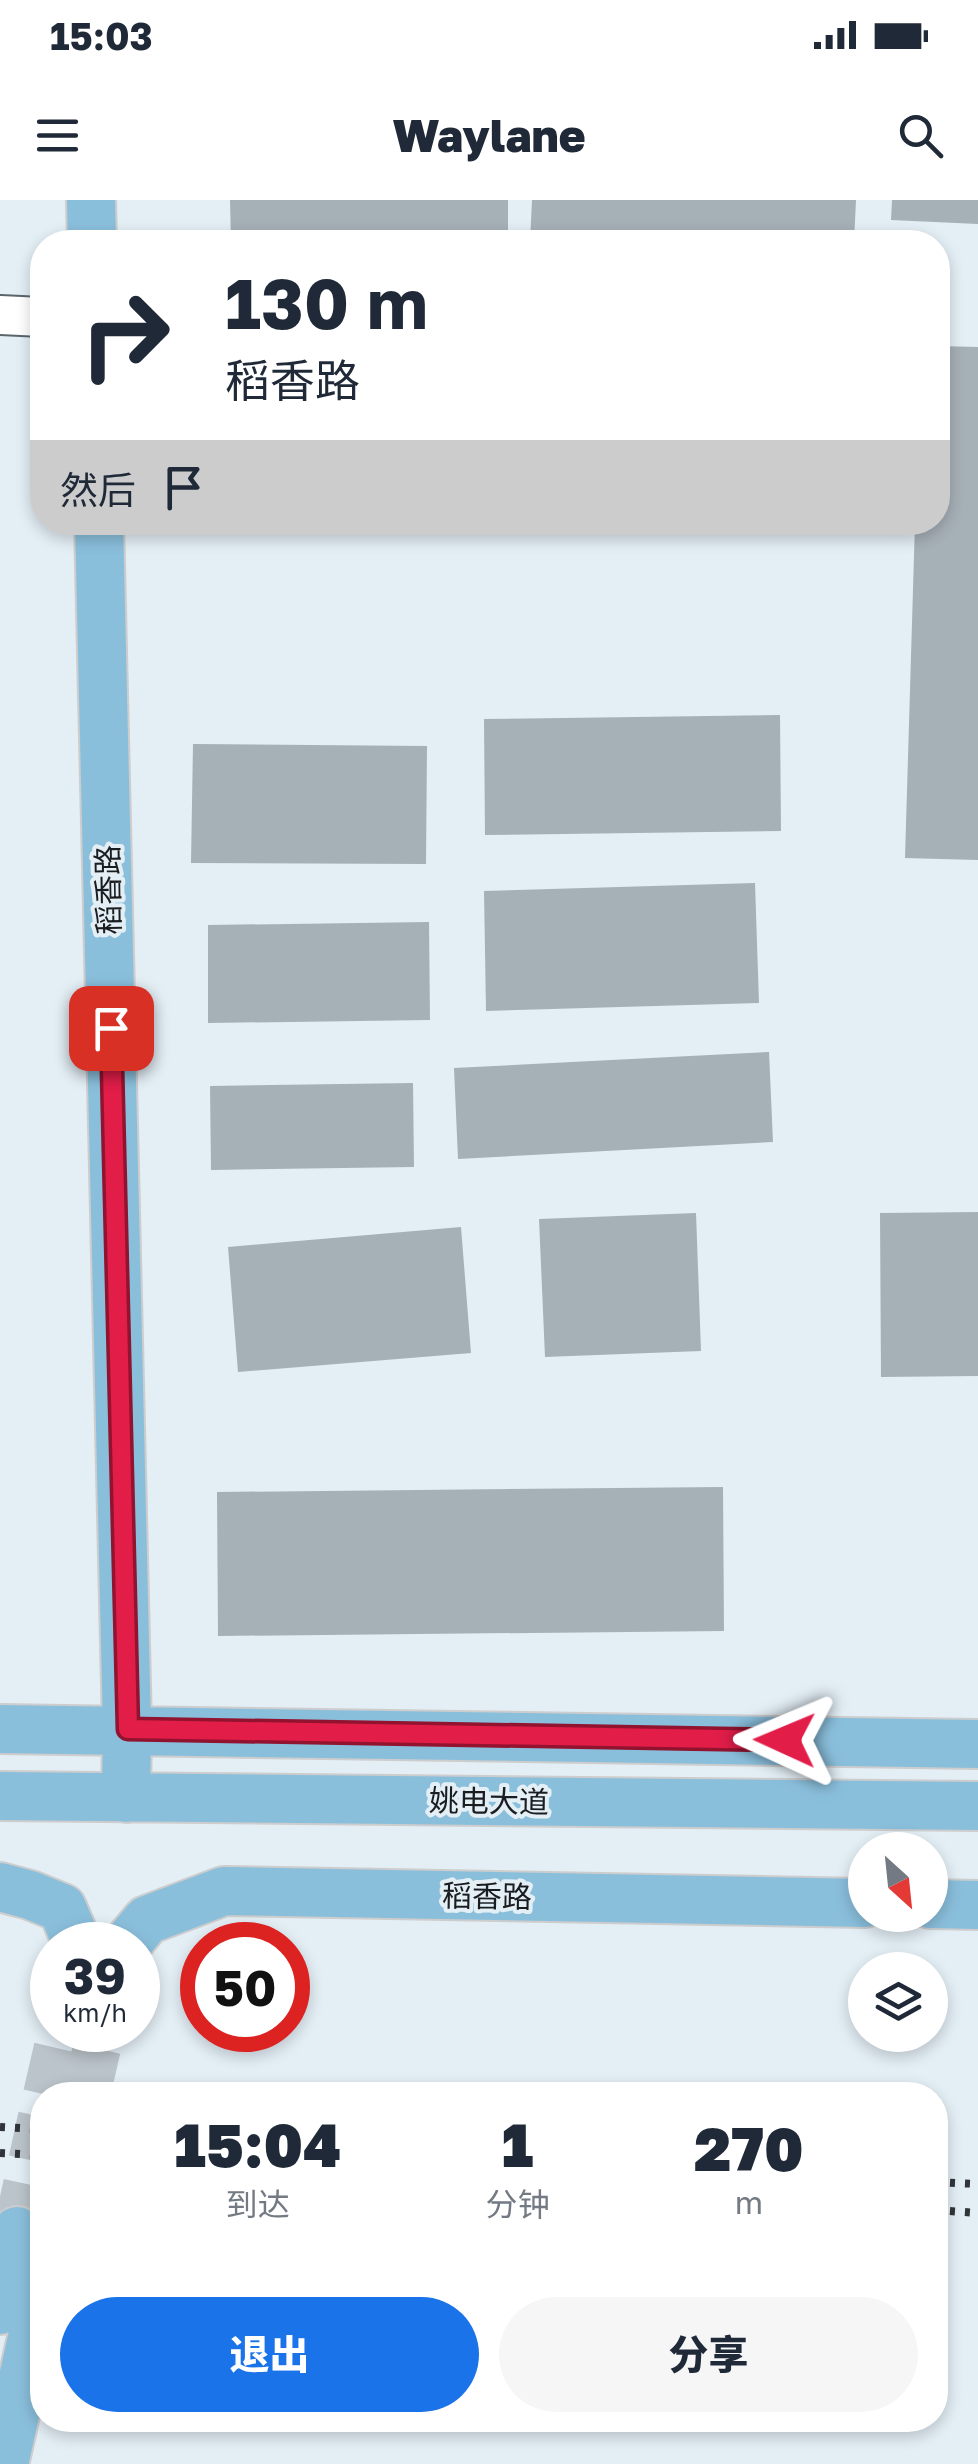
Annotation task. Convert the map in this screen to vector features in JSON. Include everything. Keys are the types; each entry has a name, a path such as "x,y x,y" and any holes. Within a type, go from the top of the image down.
{"main road":[{"path":"91,200 92,230"},
{"name":"稻香路","path":"99,535 128,1729 126,1798"},
{"path":"0,1729 978,1744"},
{"name":"姚电大道","path":"0,1796 978,1806"},
{"path":"0,1887 62,1908 68,1922"},
{"name":"稻香路","path":"145,1922 224,1891 848,1903"},
{"path":"948,1904 978,1905"},
{"path":"0,2310 17,2231"},
{"path":"5,2440 30,2341"}],"street":[{"path":"0,315 30,316"}],"building":[{"path":"230,200 508,200 508,230 231,230"},
{"path":"532,200 856,200 855,230 531,230"},
{"path":"892,200 978,200 978,224 891,220"},
{"path":"950,346 978,347 978,860 905,858 915,535 950,535"},
{"path":"780,715 781,831 485,835 484,719"},
{"path":"193,744 427,746 426,864 191,863"},
{"path":"755,883 759,1003 486,1011 484,891"},
{"path":"429,922 430,1020 208,1023 208,925"},
{"path":"769,1052 773,1142 458,1159 454,1068"},
{"path":"413,1083 414,1167 211,1170 210,1086"},
{"path":"978,1212 978,1376 881,1377 880,1213"},
{"path":"696,1213 701,1351 545,1357 539,1219"},
{"path":"461,1227 471,1353 238,1372 228,1247"},
{"path":"723,1487 724,1631 218,1636 217,1492"}],"tunnel":[{"path":"50,2082 57,2052"},
{"path":"89,2082 96,2052"},
{"path":"17,2231 30,2172"}],"railway":[{"path":"0,2127 30,2128"},
{"path":"0,2153 30,2154"},
{"path":"948,2183 978,2184"},
{"path":"948,2211 978,2213"}],"route":[{"path":"111,1028 128,1729 785,1740"}]}
